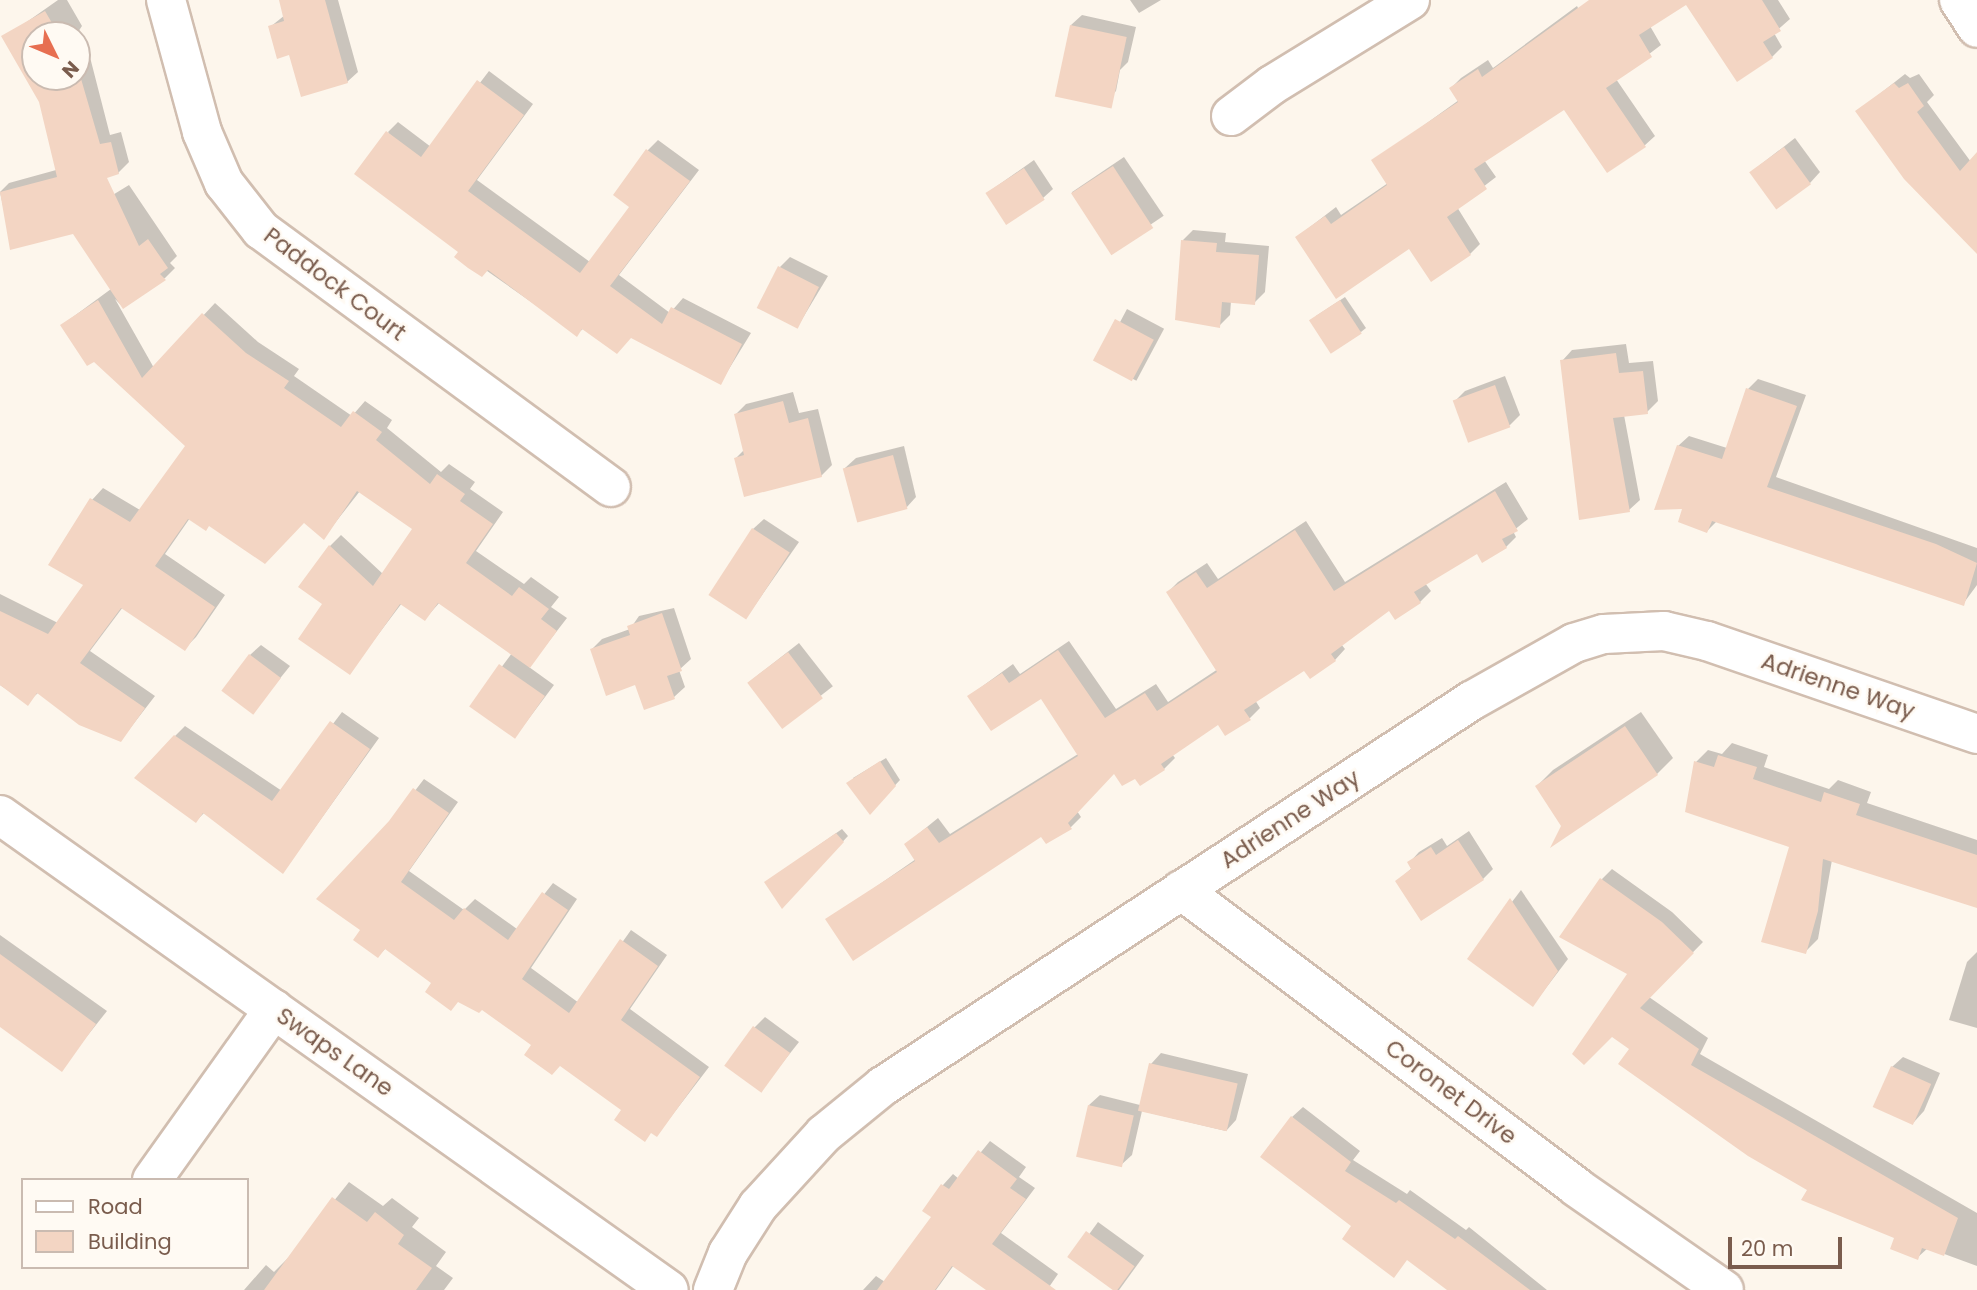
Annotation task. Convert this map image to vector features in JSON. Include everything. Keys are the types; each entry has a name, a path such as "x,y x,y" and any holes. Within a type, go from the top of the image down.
{"street":[{"name":"Paddock Court","path":"166,0 201,132 224,183 261,230 611,487"},
{"path":"1231,116 1272,85 1410,0"},
{"path":"1958,0 1977,28"},
{"name":"Adrienne Way","path":"713,1290 728,1253 758,1206 824,1134 883,1086 1471,701 1537,661 1604,634 1664,631 1707,641 1977,734"},
{"name":"Swaps Lane","path":"0,815 668,1290"},
{"name":"Coronet Drive","path":"1181,890 1577,1187 1724,1290"},
{"path":"153,1178 274,1009"}],"building":[{"path":"279,0 325,0 348,83 301,97 289,55 277,59 268,26 284,21"},
{"path":"1589,0 1762,0 1781,31 1763,42 1773,58 1737,82 1686,5 1639,35 1652,57 1606,88 1646,147 1607,173 1564,110 1474,169 1487,189 1447,217 1471,255 1431,282 1409,249 1336,299 1295,237 1325,216 1331,224 1387,185 1371,160 1458,102 1449,88 1478,69 1482,77"},
{"path":"45,11 51,21 27,21"},
{"path":"21,25 21,71 1,36"},
{"path":"1070,25 1127,37 1112,108 1055,96"},
{"path":"477,80 524,115 468,191 580,273 629,207 613,195 646,149 690,181 610,286 662,324 671,307 742,344 721,385 631,338 617,354 582,329 577,337 488,270 482,277 468,268 454,257 458,252 354,174 386,131 421,157"},
{"path":"1894,83 1899,88 1908,83 1924,106 1917,112 1960,171 1977,152 1977,254 1904,179 1855,111"},
{"path":"33,91 85,91 100,144 111,142 119,174 107,178 139,246 148,239 168,268 160,274 166,280 123,309 73,234 10,250 0,192 57,177 39,102"},
{"path":"1784,147 1811,184 1776,209 1749,172"},
{"path":"1113,166 1153,228 1111,255 1071,193"},
{"path":"1024,168 1045,200 1006,225 985,193"},
{"path":"1181,240 1217,243 1216,252 1259,255 1255,305 1222,302 1220,328 1175,320"},
{"path":"778,266 819,287 798,329 757,308"},
{"path":"98,300 142,378 202,313 246,353 289,381 284,388 341,427 353,411 382,432 376,440 430,484 437,474 465,494 460,501 493,524 466,563 512,596 519,587 549,609 541,619 557,631 530,668 438,603 425,621 400,604 350,675 298,639 322,604 298,587 329,545 373,586 412,529 357,491 324,540 304,523 265,564 209,526 206,531 188,519 155,566 215,607 185,651 121,608 80,663 145,708 121,742 79,725 37,693 28,706 0,685 0,611 48,634 83,585 48,565 90,498 130,522 185,446 94,362 87,366 60,325"},
{"path":"1340,300 1362,334 1331,354 1309,320"},
{"path":"1115,319 1154,340 1132,381 1093,360"},
{"path":"1616,353 1619,373 1643,371 1648,414 1613,418 1630,512 1579,520 1560,360"},
{"path":"1495,385 1510,427 1468,443 1453,400"},
{"path":"1746,388 1797,406 1767,487 1936,544 1977,563 1964,606 1712,521 1707,533 1678,522 1682,509 1654,510 1677,445 1722,459"},
{"path":"783,401 789,423 808,418 822,477 744,497 734,458 744,455 734,414"},
{"path":"893,455 907,509 857,523 843,468"},
{"path":"1495,491 1518,531 1502,539 1507,548 1482,563 1477,554 1414,592 1421,603 1395,620 1389,611 1331,654 1336,661 1310,679 1304,671 1244,710 1251,720 1225,736 1218,725 1161,764 1165,770 1140,786 1135,779 1122,786 1114,774 1068,823 1072,829 1046,844 1041,837 853,961 825,919 915,861 904,844 927,827 939,843 1078,756 1041,699 991,731 967,696 1002,673 1009,683 1058,650 1105,718 1145,693 1157,711 1217,672 1166,592 1196,572 1207,588 1295,530 1334,591"},
{"path":"752,528 790,553 746,620 708,595"},
{"path":"662,613 682,671 667,676 675,699 644,710 635,685 606,696 590,649 630,635 627,626"},
{"path":"788,652 823,698 782,729 747,683"},
{"path":"249,654 281,678 253,715 221,691"},
{"path":"499,664 545,696 515,739 469,707"},
{"path":"330,721 370,749 283,874 203,813 196,823 134,778 174,735 272,801"},
{"path":"1625,726 1658,775 1550,848 1561,826 1535,786"},
{"path":"1718,755 1757,767 1753,779 1821,802 1824,792 1860,804 1856,815 1977,855 1977,908 1823,859 1818,911 1806,954 1761,942 1789,847 1685,812 1694,761 1714,767"},
{"path":"880,761 896,786 870,815 846,783"},
{"path":"413,788 449,813 401,882 454,920 464,908 508,940 542,892 568,910 522,979 569,1013 620,939 658,966 621,1020 700,1077 657,1137 651,1133 645,1142 614,1120 621,1110 560,1066 552,1075 524,1055 531,1045 482,1010 479,1013 458,1002 451,1011 425,992 431,983 385,949 378,958 353,940 360,930 316,899 389,821"},
{"path":"836,833 844,842 782,909 764,882"},
{"path":"1458,840 1484,880 1421,921 1395,881 1411,869 1407,862 1431,847 1436,855"},
{"path":"1600,878 1662,922 1694,953 1640,1008 1699,1049 1691,1065 1958,1218 1944,1256 1922,1248 1918,1260 1890,1249 1894,1238 1801,1200 1807,1190 1748,1156 1618,1064 1629,1049 1612,1037 1584,1065 1572,1054 1627,974 1559,937"},
{"path":"1510,898 1558,971 1533,1007 1467,959"},
{"path":"0,954 96,1024 62,1072 0,1027"},
{"path":"753,1026 790,1053 761,1093 724,1066"},
{"path":"1149,1063 1238,1083 1227,1131 1138,1111"},
{"path":"1891,1066 1931,1084 1913,1125 1873,1107"},
{"path":"1088,1105 1134,1116 1122,1167 1076,1157"},
{"path":"1291,1116 1351,1162 1345,1171 1396,1203 1399,1200 1455,1239 1458,1236 1530,1290 1447,1290 1407,1260 1394,1278 1342,1239 1351,1226 1260,1157"},
{"path":"978,1150 1017,1179 1010,1188 1026,1199 992,1244 1056,1290 986,1290 952,1266 935,1290 877,1290 931,1217 922,1211 941,1184 949,1189"},
{"path":"332,1197 367,1222 375,1212 404,1235 398,1244 432,1268 416,1290 264,1290"},
{"path":"1086,1231 1135,1266 1117,1290 1113,1290 1067,1257"}]}
